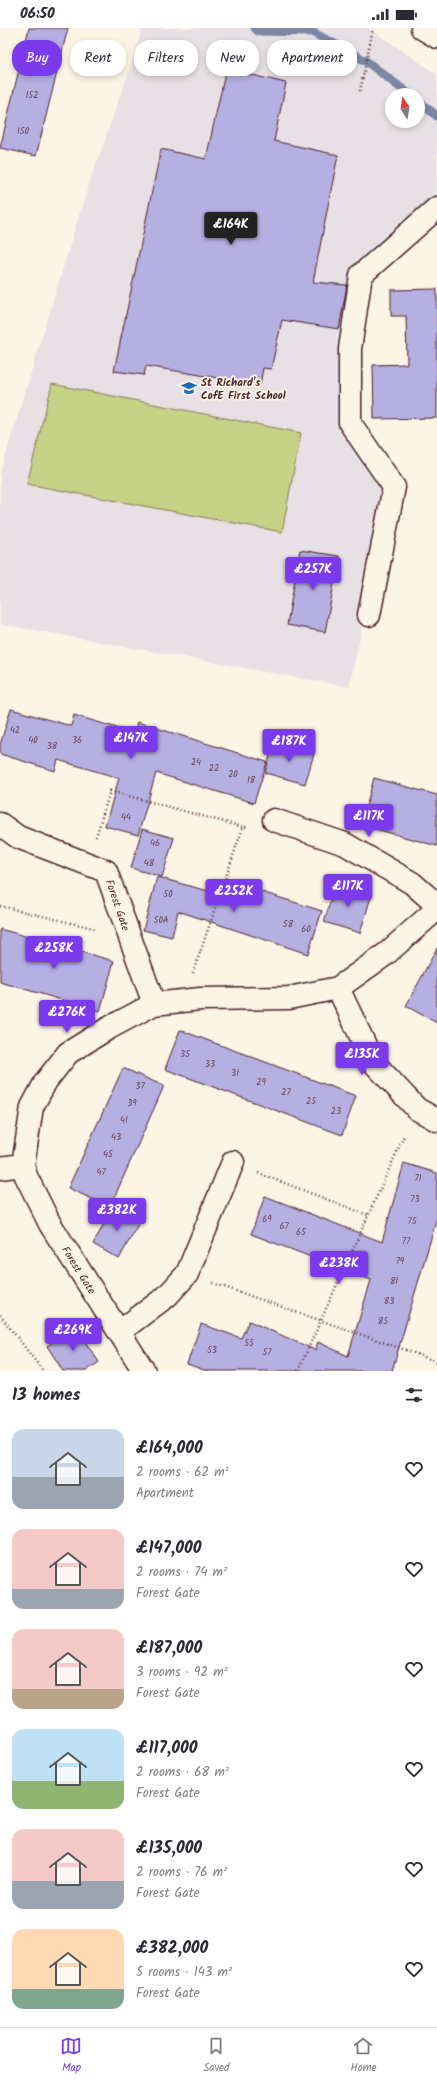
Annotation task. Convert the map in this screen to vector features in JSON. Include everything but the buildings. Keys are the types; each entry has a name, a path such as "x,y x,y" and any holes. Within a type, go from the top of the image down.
{"street":[{"path":"422,28 437,37"},
{"path":"369,615 394,487 350,423 350,349 361,275 437,208"},
{"path":"274,820 346,844 412,883 437,905"},
{"name":"Forest Gate","path":"0,824 18,837 106,871 154,1004"},
{"name":"Forest Gate","path":"144,1371 50,1224 26,1176 23,1165 32,1107 46,1081 68,1053 107,1029 154,1004 184,1000 289,998 338,988 386,954 437,909"},
{"path":"338,988 373,1062 416,1109 437,1120"},
{"path":"119,1332 167,1296 187,1274 233,1162"},
{"path":"0,1168 23,1165"}],"path":[{"path":"360,91 373,28"},
{"path":"88,864 110,791 243,828 274,820"},
{"path":"184,1000 243,828"},
{"path":"0,906 129,937"},
{"path":"298,1371 416,1109"},
{"path":"233,1162 269,1178 368,1215"},
{"path":"187,1274 437,1362"},
{"path":"0,1316 43,1371"}],"shaded area":[{"name":"St Richard's CofE First School","path":"142,28 368,28 437,74 437,207 362,276 350,425 393,487 349,687 0,624 0,474 86,193 134,57 134,76 198,76 198,40 139,40"}],"green space":[{"path":"52,384 301,433 282,532 27,484"}],"waterway":[{"path":"255,28 258,31 312,32 366,61 401,88"},
{"path":"425,107 437,116"}],"place":[{"name":"St Richard's CofE First School","path":"189,388"}]}
